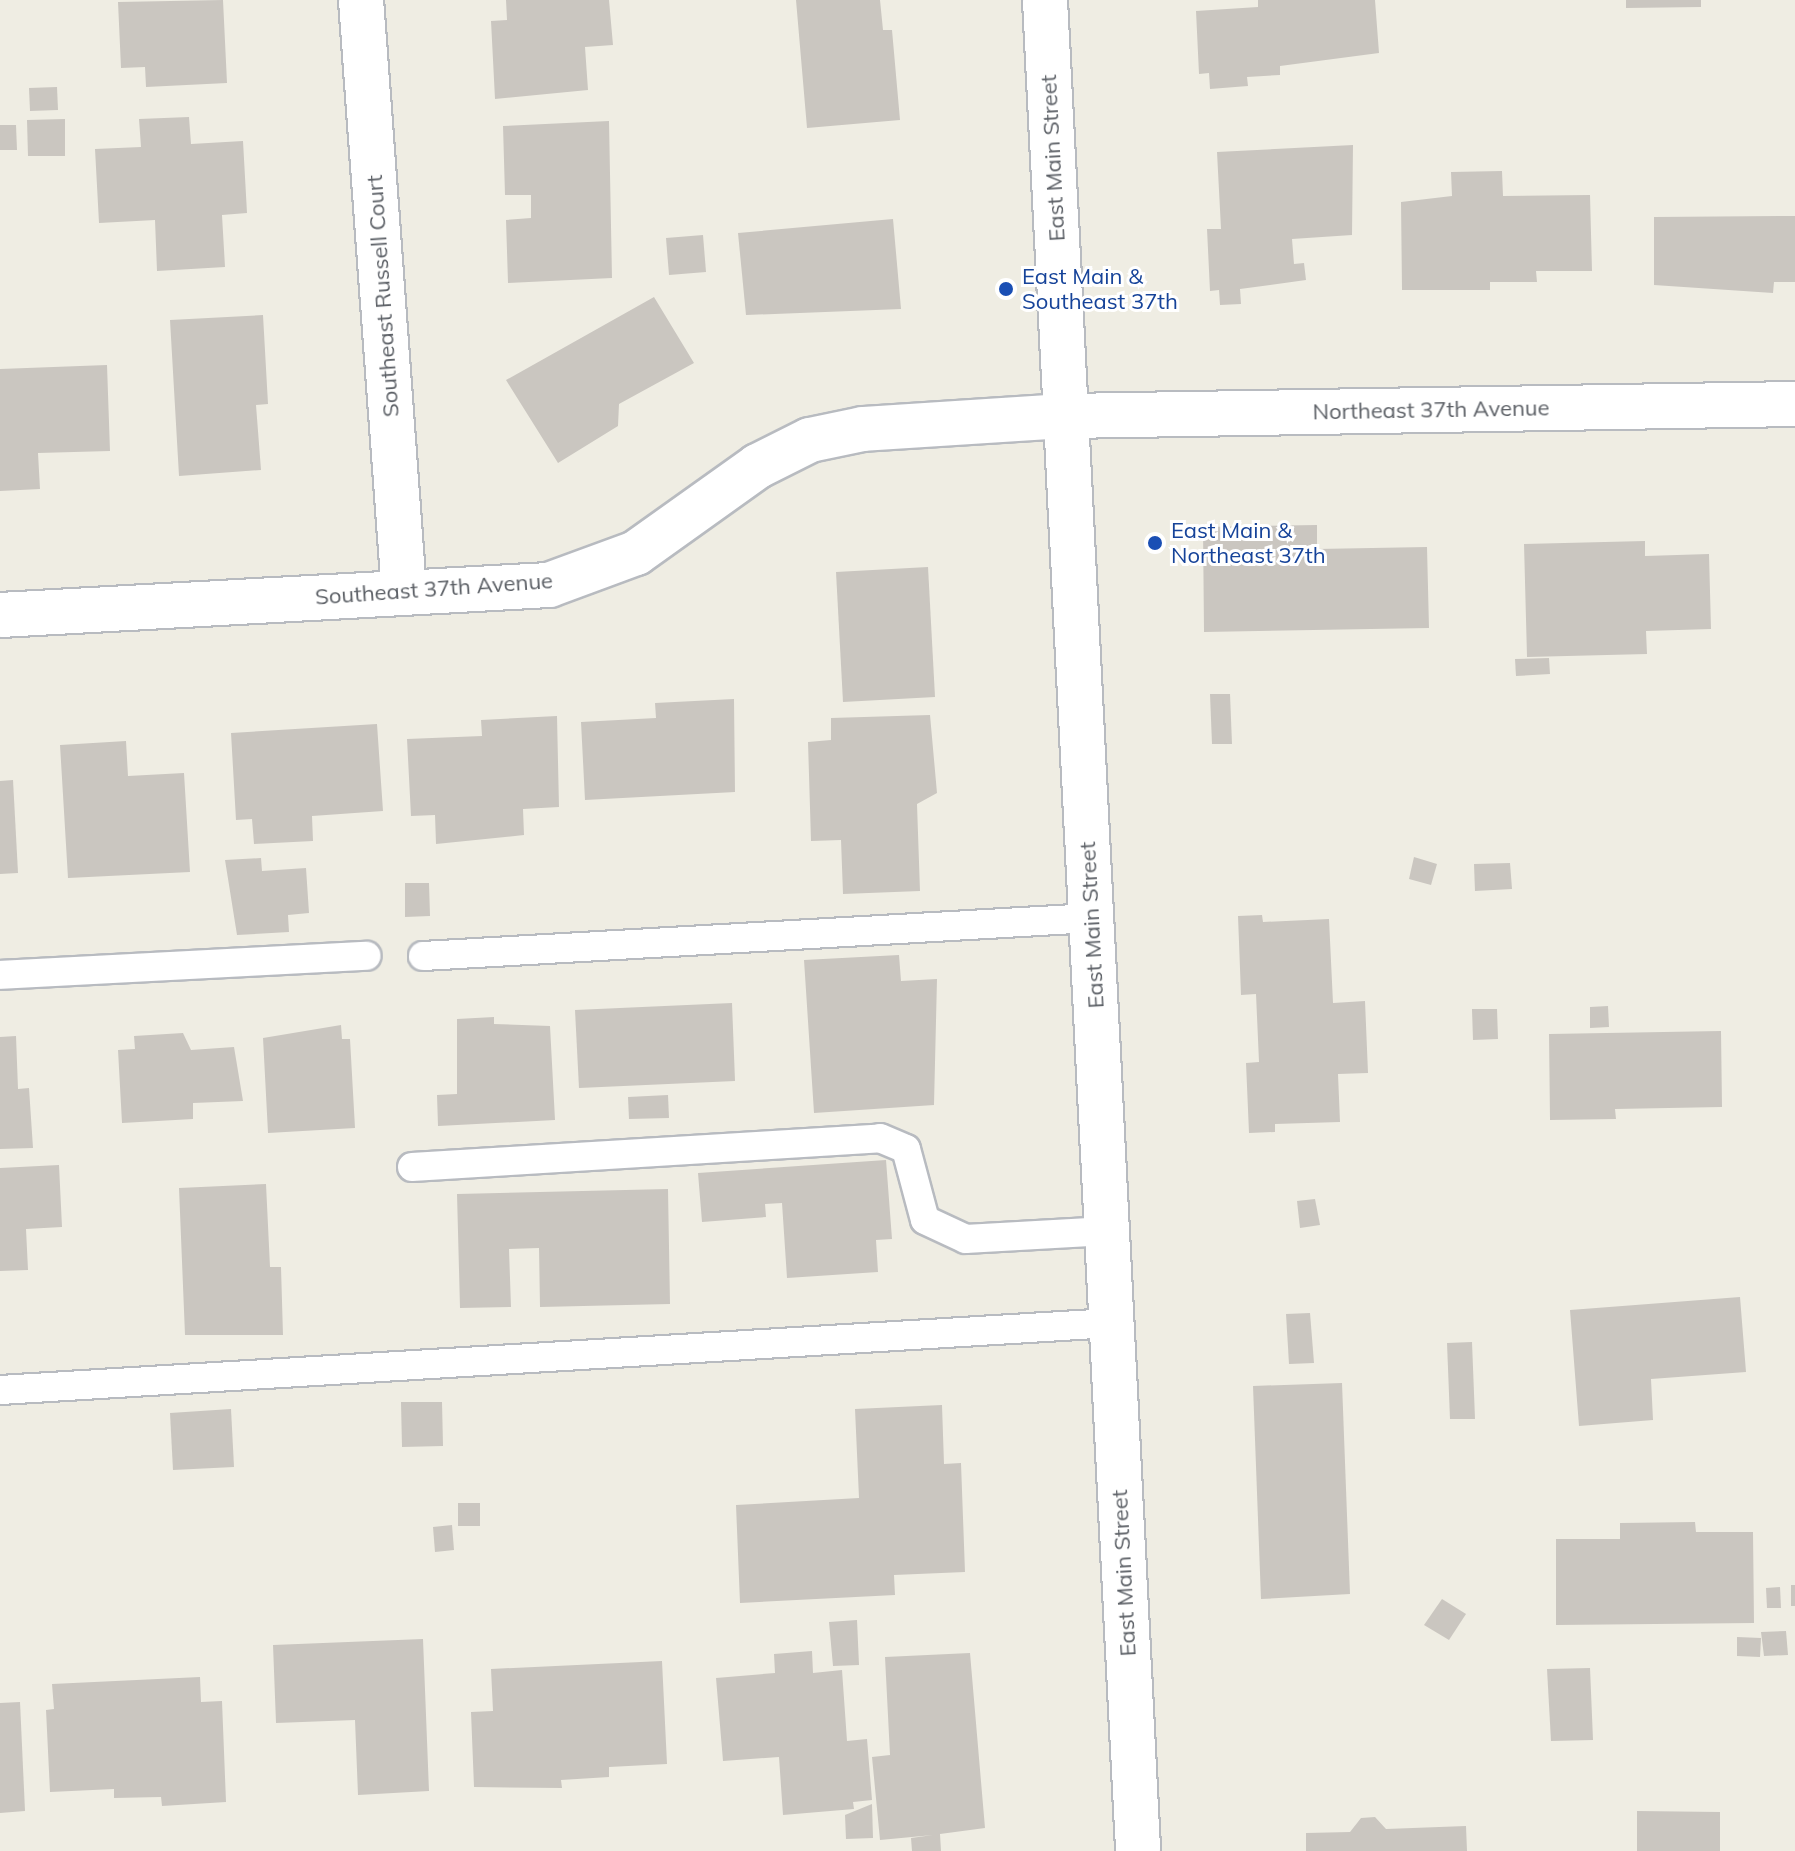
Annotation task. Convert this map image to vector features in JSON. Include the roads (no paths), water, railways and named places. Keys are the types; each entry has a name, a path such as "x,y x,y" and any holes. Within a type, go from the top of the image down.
{"street":[{"name":"Southeast Russell Court","path":"361,0 404,591"},
{"name":"East Main Street","path":"1045,0 1138,1851"},
{"name":"Northeast 37th Avenue","path":"1066,416 1795,404"},
{"name":"Southeast 37th Avenue","path":"0,615 549,585 602,571 810,440 863,429 1066,416"}],"lane":[{"path":"423,956 1092,918"},
{"path":"0,975 367,956"},
{"path":"412,1167 880,1138 906,1149 925,1220 966,1239 1107,1231"},
{"path":"0,1390 1112,1323"}],"place":[{"name":"East Main & Southeast 37th","path":"1006,289"},
{"name":"East Main & Northeast 37th","path":"1155,543"}]}
